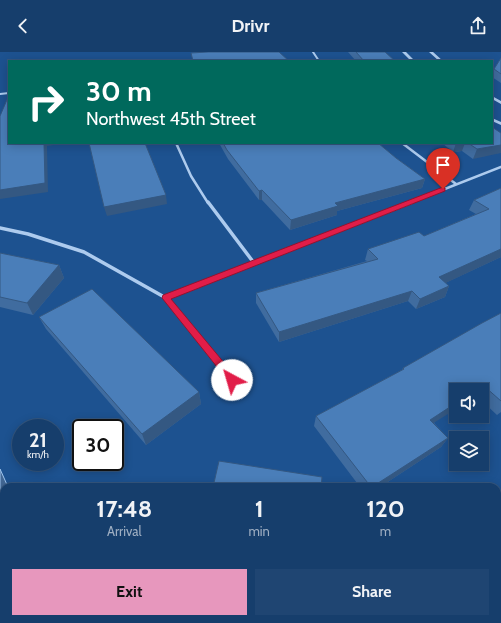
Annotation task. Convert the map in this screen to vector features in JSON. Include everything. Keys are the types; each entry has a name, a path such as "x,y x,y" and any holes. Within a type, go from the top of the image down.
{"street":[{"path":"313,52 319,60"},
{"path":"404,52 412,60"},
{"path":"431,52 440,60"},
{"path":"176,144 182,160 212,209 254,263"},
{"path":"403,144 456,184"},
{"path":"166,298 501,167"},
{"path":"0,228 28,234 84,252 166,298 232,380"}],"water":[{"path":"0,469 6,483 0,483"}],"building":[{"path":"279,52 288,60 193,60 191,53"},
{"path":"356,52 385,52 394,60 363,60"},
{"path":"501,58 501,74 494,69"},
{"path":"8,97 8,144 44,144 45,183 0,190 0,116"},
{"path":"493,128 501,133 501,145 477,149 470,144 493,144"},
{"path":"89,144 145,144 166,195 104,207"},
{"path":"224,144 379,144 425,179 335,203 338,206 291,220 262,190 259,191"},
{"path":"501,188 501,249 439,277 449,286 420,299 412,291 279,332 256,293 378,259 368,249 419,232 424,236 489,209 474,200"},
{"path":"0,253 59,265 27,303 0,297"},
{"path":"92,289 199,392 142,434 39,317"},
{"path":"501,313 501,401 489,390 489,383 449,383 449,408 430,420 448,438 378,483 368,483 316,416 404,369 403,368"},
{"path":"219,461 322,477 321,483 214,483"}],"route":[{"path":"232,380 166,298 443,189"}]}
